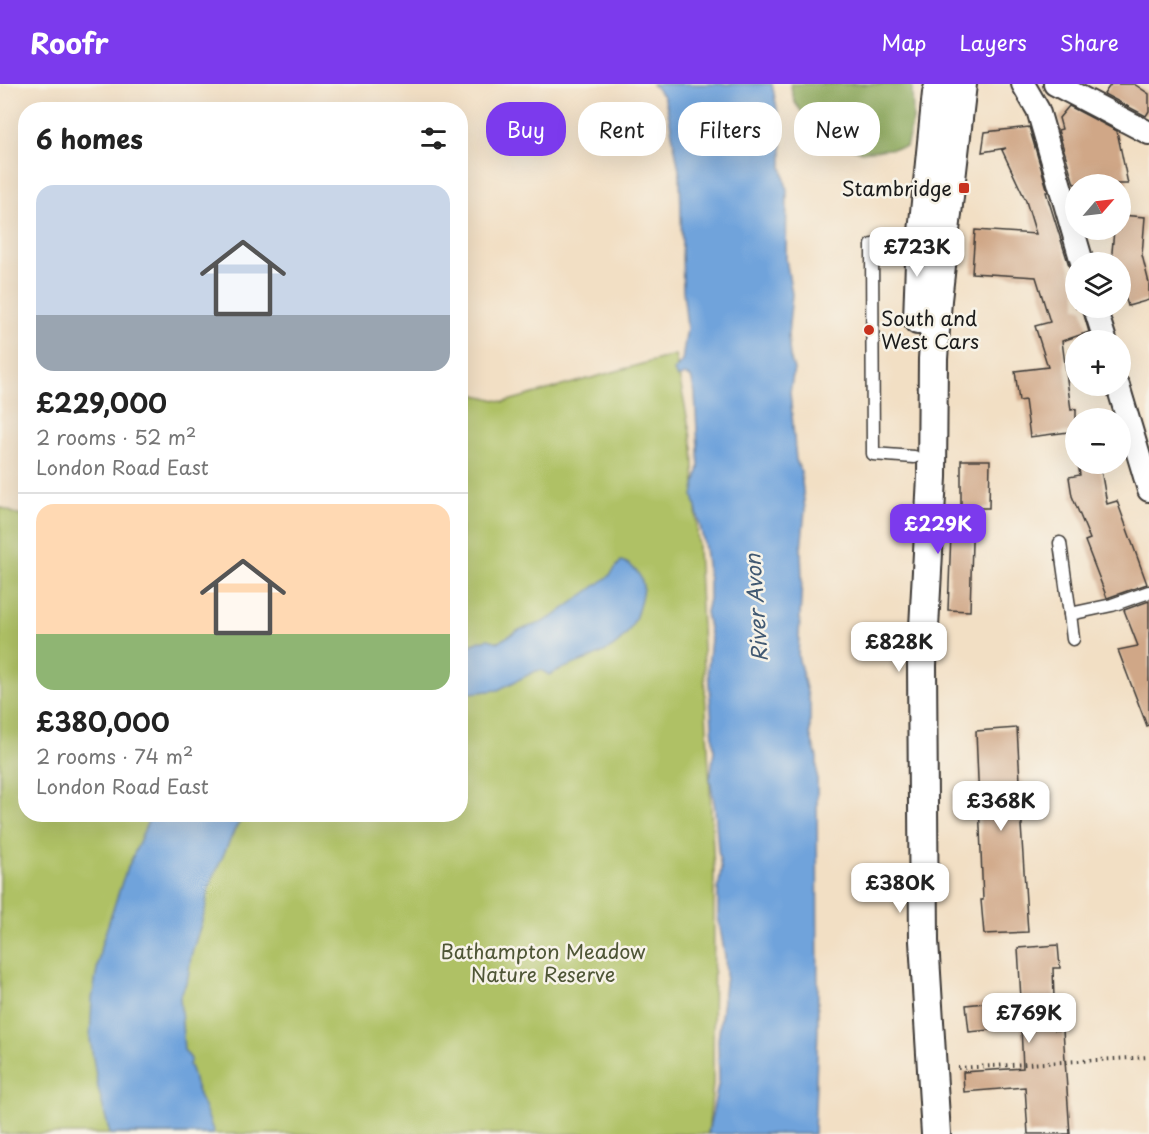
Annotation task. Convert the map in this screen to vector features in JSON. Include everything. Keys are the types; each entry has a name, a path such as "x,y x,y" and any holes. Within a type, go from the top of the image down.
{"street":[{"path":"923,656 915,568 914,457 920,262 937,93 940,84"},
{"path":"936,1134 924,941 923,656 932,477 933,359 962,84"},
{"path":"1023,84 1038,110 1079,252"},
{"path":"1055,84 1147,130"},
{"path":"1121,396 1149,490"}],"lane":[{"path":"872,245 873,454 914,457"},
{"path":"1060,543 1073,639"},
{"path":"1070,614 1112,605 1149,592"}],"path":[{"path":"932,1070 1149,1057"}],"green space":[{"path":"790,84 912,84 913,120 906,147 880,150 880,102 795,102"},
{"name":"Bathampton Meadow Nature Reserve","path":"675,355 693,448 714,870 713,1084 708,1134 0,1134 0,507 18,515 18,822 468,822 468,393 504,402"}],"water":[{"name":"River Avon","path":"652,84 772,84 776,102 678,102 678,156 782,156 787,190 786,259 792,294 788,335 790,357 794,369 790,392 796,460 801,472 805,510 801,550 802,579 798,656 810,704 810,734 817,757 818,1029 814,1134 708,1134 719,1080 718,1040 726,976 718,916 721,869 710,780 714,751 708,668 711,639 706,612 709,581 705,548 693,495 699,467 695,393 691,377 685,375 677,378 674,371 682,361 687,327 683,290 680,175 663,96"},
{"path":"621,561 636,571 643,588 632,626 614,646 549,675 541,670 536,671 498,690 468,693 468,646 488,639 498,642 519,630 541,623 609,576"},
{"path":"148,822 240,822 209,887 205,911 191,956 188,978 180,997 184,1050 191,1059 189,1065 214,1134 110,1134 98,1088 90,1039 92,999 101,946 123,879"}],"building":[{"path":"1111,84 1134,84 1149,94 1149,111 1146,116 1104,94"},
{"path":"1069,106 1117,131 1126,174 1071,174 1058,130 1062,129 1059,118"},
{"path":"1029,127 1065,253 1065,318 1085,318 1088,330 1065,330 1065,340 1062,341 1065,396 1069,396 1071,408 1065,408 1065,432 1030,437 1025,400 1019,401 1015,371 1048,367 1035,326 1050,322 1036,277 972,273 975,230 1036,234 1026,201 1002,150 1006,148 982,152 985,132"},
{"path":"1131,216 1145,217 1142,255 1149,283 1149,300 1131,305 1131,252 1112,252 1113,240 1131,240"},
{"path":"961,460 990,460 989,508 961,508"},
{"path":"1102,474 1107,504 1117,501 1147,584 1107,598 1085,541 1090,539 1072,496 1069,477"},
{"path":"952,508 973,508 970,611 948,610"},
{"path":"1149,601 1149,725 1147,726 1118,650 1138,646 1124,610"},
{"path":"1017,728 1020,781 1023,780 1025,802 1021,802 1021,825 1028,932 984,934 976,731"},
{"path":"1058,945 1060,968 1053,968 1055,1030 1063,1030 1070,1134 1028,1134 1025,1087 964,1092 963,1072 1023,1068 1021,1027 969,1032 966,1005 1021,999 1018,948"}],"place":[{"name":"Stambridge","path":"964,188"},
{"name":"South and West Cars","path":"869,330"}]}
